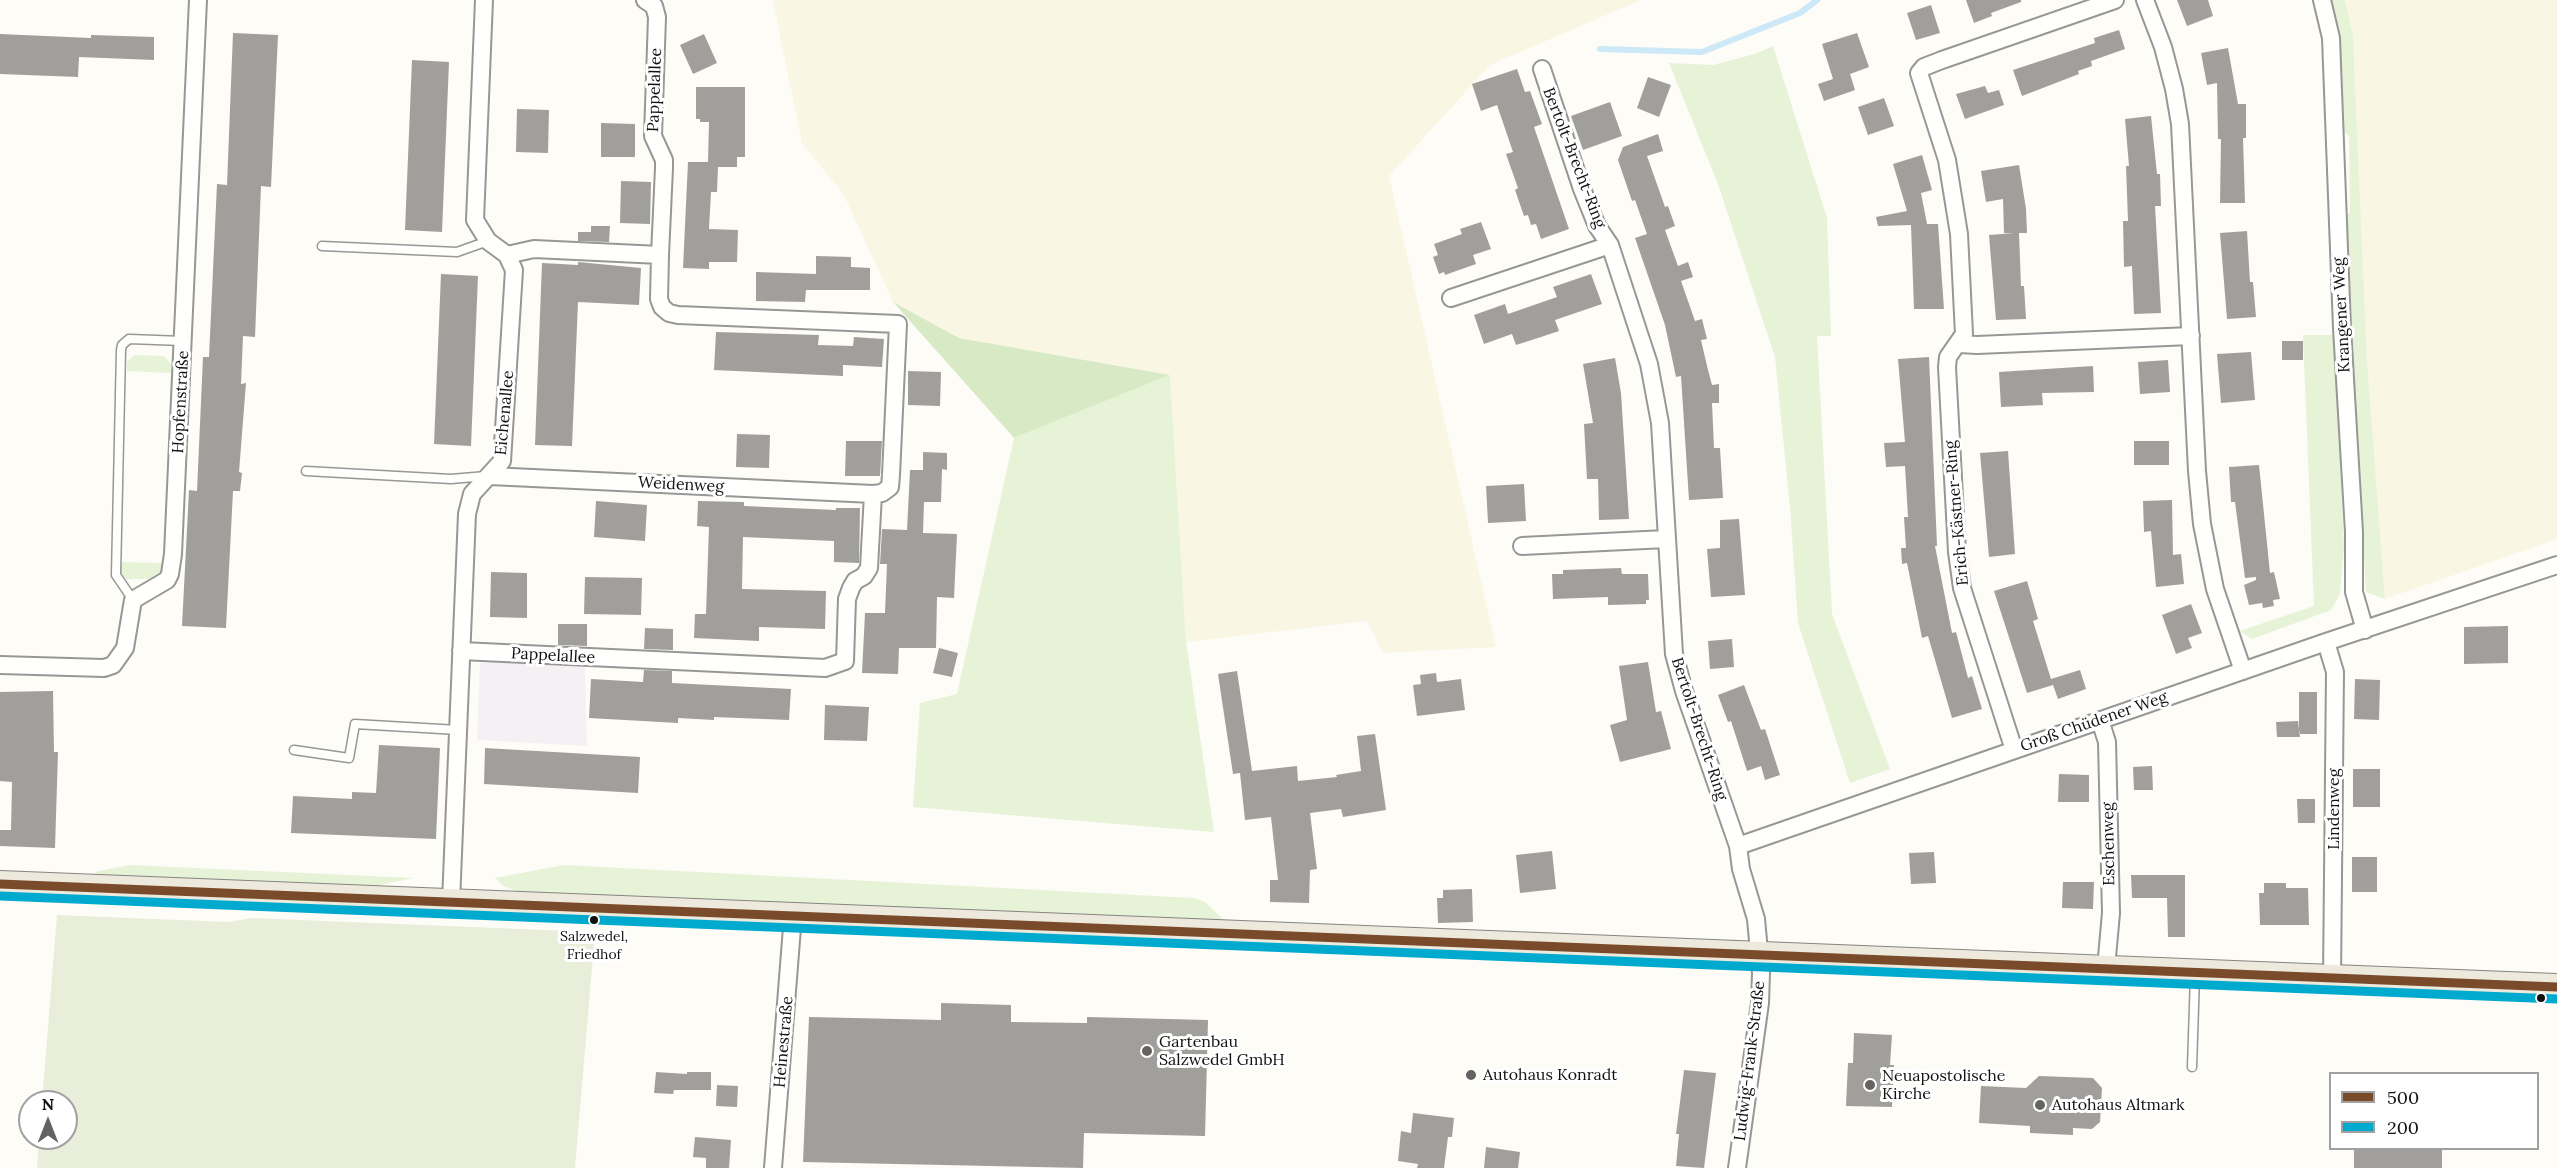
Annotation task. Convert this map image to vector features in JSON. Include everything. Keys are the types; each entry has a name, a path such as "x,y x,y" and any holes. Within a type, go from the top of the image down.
{"main road":[{"path":"0,884 2557,987"}],"street":[{"name":"Hopfenstraße","path":"133,600 167,580 172,568 198,0"},
{"path":"484,0 474,207 475,220 488,241 507,255 534,249 660,255"},
{"name":"Pappelallee","path":"461,651 825,668 845,661 847,599 855,581 864,576 869,568 873,494 882,493 890,487 898,324 702,316 669,313 662,307 659,299 664,168 663,160 652,136 657,17 654,6 645,0"},
{"name":"Erich-Kästner-Ring","path":"2014,750 1962,588 1958,561 1947,368 1948,357 1959,344 1964,329 1957,210 1947,160 1921,85 1919,72 1924,67 1942,60 2115,0"},
{"path":"2145,0 2163,47 2179,115 2197,471 2206,548 2218,600 2243,671"},
{"name":"Krangener Weg","path":"2322,0 2331,38 2342,328 2355,549 2354,592 2365,630"},
{"name":"Bertolt-Brecht-Ring","path":"1542,69 1555,114 1582,189 1598,226 1610,245 1649,364 1657,402 1661,440 1672,637 1678,670 1738,846"},
{"name":"Bertolt-Brecht-Ring","path":"1451,298 1610,245"},
{"name":"Eichenallee","path":"451,902 467,514 472,494 502,461 514,270 507,255"},
{"path":"1959,344 2191,336"},
{"name":"Weidenweg","path":"490,476 873,494"},
{"path":"1522,546 1666,539"},
{"name":"Groß Chüdener Weg","path":"1738,846 2326,642 2557,565"},
{"path":"0,665 104,668 113,665 125,648 133,600"},
{"name":"Lindenweg","path":"2326,642 2335,672 2332,978"},
{"name":"Eschenweg","path":"2100,720 2108,753 2111,913 2106,968"},
{"path":"1738,846 1741,868 1756,920 1760,955"},
{"name":"Heinestraße","path":"773,1168 793,915"},
{"name":"Ludwig-Frank-Straße","path":"1737,1168 1760,997 1760,955"}],"lane":[{"path":"322,246 457,252 488,241"},
{"path":"133,600 116,575 121,350 122,345 129,339 183,341"},
{"path":"306,471 451,479 490,476"},
{"path":"294,750 349,758 355,724 458,730"},
{"path":"2192,1067 2195,972"}],"shaded area":[{"path":"773,0 1641,0 1490,65 1389,176 1496,647 1383,653 1367,621 1186,642 1170,375 959,338 893,302 844,195 802,143"},
{"path":"2345,0 2557,0 2557,539 2385,599 2367,359 2353,36"},
{"path":"480,663 585,667 587,746 477,740"}],"green space":[{"path":"2328,0 2345,0 2353,36 2367,359 2385,599 2366,592 2345,217 2350,212 2349,136 2341,129"},
{"path":"1773,46 1827,218 1831,336 1817,336 1832,614 1890,769 1850,783 1798,623 1790,507 1775,357 1718,184 1669,63 1713,65 1755,54"},
{"path":"893,302 959,338 1170,375 1014,438"},
{"path":"2303,335 2334,335 2344,546 2340,594 2331,610 2252,639 2240,631 2314,606"},
{"path":"134,355 164,356 171,364 171,373 127,371 127,362"},
{"path":"1170,375 1186,642 1214,832 913,807 920,703 957,694 1014,438"},
{"path":"120,562 163,563 164,573 156,579 126,579 119,571"},
{"path":"130,865 414,878 360,889 111,879 94,872"},
{"path":"564,865 1193,898 1205,902 1224,920 527,895 503,886 495,878"},
{"path":"57,915 229,922 251,918 595,932 575,1168 37,1168 38,1150 78,1150 78,1090 43,1090"}],"building":[{"path":"1966,0 2021,0 2021,2 1991,13 1992,16 1974,23"},
{"path":"2177,0 2208,0 2213,16 2187,26"},
{"path":"1931,5 1940,33 1916,40 1907,13"},
{"path":"2119,30 2125,49 2091,61 2092,66 2078,71 2079,74 2022,96 2013,70 2095,43 2094,38"},
{"path":"233,33 278,35 271,187 261,186 255,337 243,336 241,384 246,383 239,472 242,473 240,491 233,491 226,628 182,626 189,490 197,491 203,357 209,357 217,184 227,185"},
{"path":"1857,33 1869,67 1850,74 1855,90 1824,101 1818,84 1833,79 1822,44"},
{"path":"0,34 91,38 91,35 154,37 154,60 79,57 78,77 0,74"},
{"path":"704,34 717,63 693,74 680,45"},
{"path":"2228,48 2238,104 2246,104 2246,138 2243,138 2245,203 2220,203 2221,139 2218,139 2217,83 2207,85 2201,53"},
{"path":"412,60 449,62 442,232 405,230"},
{"path":"1517,69 1525,92 1530,91 1542,124 1534,127 1569,229 1541,239 1536,224 1531,225 1528,215 1524,216 1515,190 1518,188 1506,154 1513,152 1497,105 1481,111 1472,84"},
{"path":"1648,77 1671,85 1659,117 1637,108"},
{"path":"1985,86 1988,93 1999,90 2004,105 1965,119 1956,94"},
{"path":"696,87 745,87 745,157 737,157 737,167 718,167 717,192 711,192 709,229 738,230 737,262 709,262 709,269 683,268 688,162 708,162 709,122 700,122 700,119 696,119"},
{"path":"1884,98 1894,126 1868,135 1858,107"},
{"path":"1610,102 1622,136 1583,150 1571,116"},
{"path":"517,109 549,110 548,153 516,152"},
{"path":"2151,116 2157,174 2160,174 2161,206 2155,206 2161,313 2134,314 2132,266 2124,267 2123,221 2128,221 2126,166 2129,166 2125,119"},
{"path":"601,123 635,124 635,157 601,157"},
{"path":"1658,134 1663,151 1647,156 1665,207 1668,206 1675,226 1665,230 1678,266 1688,262 1693,277 1681,281 1695,321 1702,319 1707,339 1701,340 1712,385 1719,384 1719,403 1712,403 1714,448 1720,448 1723,498 1689,500 1681,376 1676,377 1665,325 1635,238 1647,234 1635,200 1632,201 1618,160 1623,147"},
{"path":"1922,155 1932,190 1921,193 1927,224 1938,224 1944,309 1914,309 1911,225 1878,226 1876,217 1907,211 1893,164"},
{"path":"2019,165 2026,209 2027,233 2019,233 2021,286 2024,286 2026,319 1996,320 1989,235 2014,233 2004,233 2003,199 1986,202 1981,171"},
{"path":"621,181 651,182 650,224 620,223"},
{"path":"1481,222 1491,249 1473,255 1476,264 1445,275 1444,272 1439,274 1433,257 1438,255 1434,244 1462,234 1460,229"},
{"path":"591,226 610,226 609,242 578,241 578,232 591,232"},
{"path":"2247,231 2250,282 2253,282 2256,317 2227,319 2220,233"},
{"path":"816,256 851,257 851,267 870,268 870,290 806,290 805,302 756,301 756,272 816,274"},
{"path":"578,262 641,268 639,305 578,302 572,446 535,445 542,263 578,265"},
{"path":"441,274 478,276 471,446 434,444"},
{"path":"1591,274 1602,304 1555,320 1559,331 1516,345 1512,334 1484,344 1474,315 1505,304 1508,314 1557,297 1553,287"},
{"path":"716,332 819,335 818,345 853,346 854,337 884,339 882,367 843,365 843,376 714,370"},
{"path":"2282,341 2303,341 2303,360 2282,360"},
{"path":"2251,352 2255,400 2221,403 2217,354"},
{"path":"1929,357 1937,546 1935,546 1952,633 1956,632 1968,678 1972,676 1982,709 1952,718 1928,636 1922,638 1907,563 1902,564 1901,548 1906,548 1904,517 1908,517 1905,466 1886,467 1884,443 1905,442 1898,359"},
{"path":"1615,358 1621,393 1629,519 1599,520 1598,479 1587,479 1584,424 1593,423 1583,364"},
{"path":"2168,360 2170,392 2140,394 2138,362"},
{"path":"2093,366 2094,392 2042,393 2043,405 2001,407 1999,372"},
{"path":"908,371 941,372 940,406 908,405"},
{"path":"737,434 770,435 769,468 736,467"},
{"path":"846,441 882,441 880,476 845,476"},
{"path":"2134,441 2169,441 2169,465 2134,465"},
{"path":"2008,451 2015,554 1989,557 1980,453"},
{"path":"923,452 947,453 947,470 942,469 941,502 924,502 923,533 957,534 954,598 937,597 936,648 899,648 898,674 862,673 865,613 885,613 887,564 880,564 882,529 907,530 910,470 923,470"},
{"path":"2259,465 2270,573 2274,572 2280,599 2273,600 2274,606 2263,608 2262,603 2249,605 2244,585 2256,580 2256,577 2245,578 2235,502 2231,502 2229,467"},
{"path":"1524,484 1526,521 1488,523 1486,486"},
{"path":"2172,500 2173,555 2181,554 2184,584 2156,587 2151,531 2144,532 2143,501"},
{"path":"596,501 647,505 645,541 594,537"},
{"path":"698,501 744,502 744,506 836,510 836,508 860,508 859,563 834,562 834,541 743,537 742,589 826,591 825,629 759,627 759,641 694,638 695,614 706,614 709,527 697,526"},
{"path":"1739,519 1745,595 1711,597 1707,549 1720,548 1720,520"},
{"path":"1621,568 1622,574 1648,574 1649,600 1646,600 1646,604 1608,605 1608,597 1553,599 1552,574 1563,574 1563,570"},
{"path":"491,572 527,573 527,618 490,617"},
{"path":"585,577 642,578 641,615 584,614"},
{"path":"2027,581 2038,619 2033,621 2051,679 2080,670 2086,689 2058,699 2053,685 2027,693 1994,591"},
{"path":"2191,604 2202,633 2188,638 2192,648 2176,654 2162,615"},
{"path":"558,624 587,624 587,646 558,645"},
{"path":"2508,626 2508,663 2464,664 2464,627"},
{"path":"645,628 673,629 673,650 644,649"},
{"path":"1732,639 1734,667 1710,669 1708,641"},
{"path":"939,648 958,653 952,677 933,673"},
{"path":"1648,662 1656,712 1661,711 1671,749 1620,762 1610,725 1627,720 1619,666"},
{"path":"644,670 672,671 672,683 791,689 789,720 714,717 714,720 678,718 678,723 589,718 591,679 643,682"},
{"path":"1237,671 1252,771 1297,766 1298,781 1337,777 1336,775 1361,771 1357,736 1375,734 1386,810 1343,817 1341,809 1310,813 1317,869 1310,870 1309,903 1270,902 1270,880 1278,880 1271,817 1245,820 1240,773 1233,774 1218,674"},
{"path":"1436,673 1437,682 1461,679 1465,710 1417,716 1413,685 1421,684 1420,675"},
{"path":"2355,679 2380,680 2379,720 2354,719"},
{"path":"1744,685 1761,730 1765,729 1780,775 1765,780 1761,766 1747,771 1731,721 1728,722 1718,695"},
{"path":"53,691 54,752 58,752 55,848 0,846 0,830 11,830 12,782 0,781 0,692"},
{"path":"2299,692 2317,692 2317,734 2299,734"},
{"path":"825,705 869,707 867,741 824,740"},
{"path":"2298,721 2300,737 2277,737 2276,722"},
{"path":"379,745 440,748 436,839 291,833 293,796 352,799 352,792 376,793"},
{"path":"485,748 640,757 638,793 484,784"},
{"path":"2152,766 2153,790 2134,790 2133,767"},
{"path":"2353,769 2380,769 2380,807 2353,807"},
{"path":"2059,774 2089,775 2089,802 2058,802"},
{"path":"2297,799 2315,799 2315,823 2298,823"},
{"path":"1552,851 1556,889 1520,893 1516,855"},
{"path":"1934,852 1936,883 1911,884 1909,853"},
{"path":"2352,857 2377,857 2377,892 2352,892"},
{"path":"2131,875 2185,875 2185,937 2168,937 2167,898 2132,898"},
{"path":"2063,882 2094,882 2093,909 2062,908"},
{"path":"2264,883 2286,883 2286,888 2308,888 2309,925 2260,925 2259,893 2264,893"},
{"path":"1472,889 1473,922 1438,923 1437,898 1443,898 1443,890"},
{"path":"941,1003 1011,1005 1011,1022 1087,1023 1087,1017 1208,1020 1205,1136 1084,1133 1083,1168 803,1162 809,1017 941,1020"},
{"name":"Neuapostolische Kirche","path":"1854,1033 1892,1035 1890,1065 1894,1065 1892,1107 1846,1106 1848,1063 1853,1063"},
{"path":"1684,1070 1716,1073 1704,1168 1676,1166 1679,1134 1676,1134"},
{"path":"656,1072 687,1074 687,1072 711,1072 711,1090 674,1090 673,1094 654,1093"},
{"name":"Autohaus Altmark","path":"2039,1076 2093,1078 2102,1088 2100,1122 2092,1129 2073,1128 2073,1135 2030,1133 2030,1126 1979,1123 1981,1086 2026,1088"},
{"path":"717,1085 738,1086 737,1107 716,1106"},
{"path":"1413,1113 1454,1118 1452,1137 1448,1137 1444,1168 1417,1168 1418,1164 1398,1161 1401,1131 1411,1133"},
{"path":"695,1137 731,1140 729,1168 706,1168 706,1158 693,1157"},
{"path":"1486,1147 1520,1152 1518,1168 1484,1168"},
{"path":"2354,1150 2442,1150 2442,1168 2354,1168"}],"waterway":[{"path":"1600,49 1702,52 1800,13 1817,0"}],"transit line":[{"name":"500","path":"0,884 2557,987"},
{"name":"200","path":"0,896 2557,999"}],"place":[{"name":"Salzwedel, Friedhof","path":"594,920"},
{"name":"Gartenbau Salzwedel GmbH","path":"1147,1051"},
{"name":"Autohaus Konradt","path":"1471,1075"},
{"name":"Neuapostolische Kirche","path":"1870,1085"},
{"name":"Autohaus Altmark","path":"2040,1105"}]}
